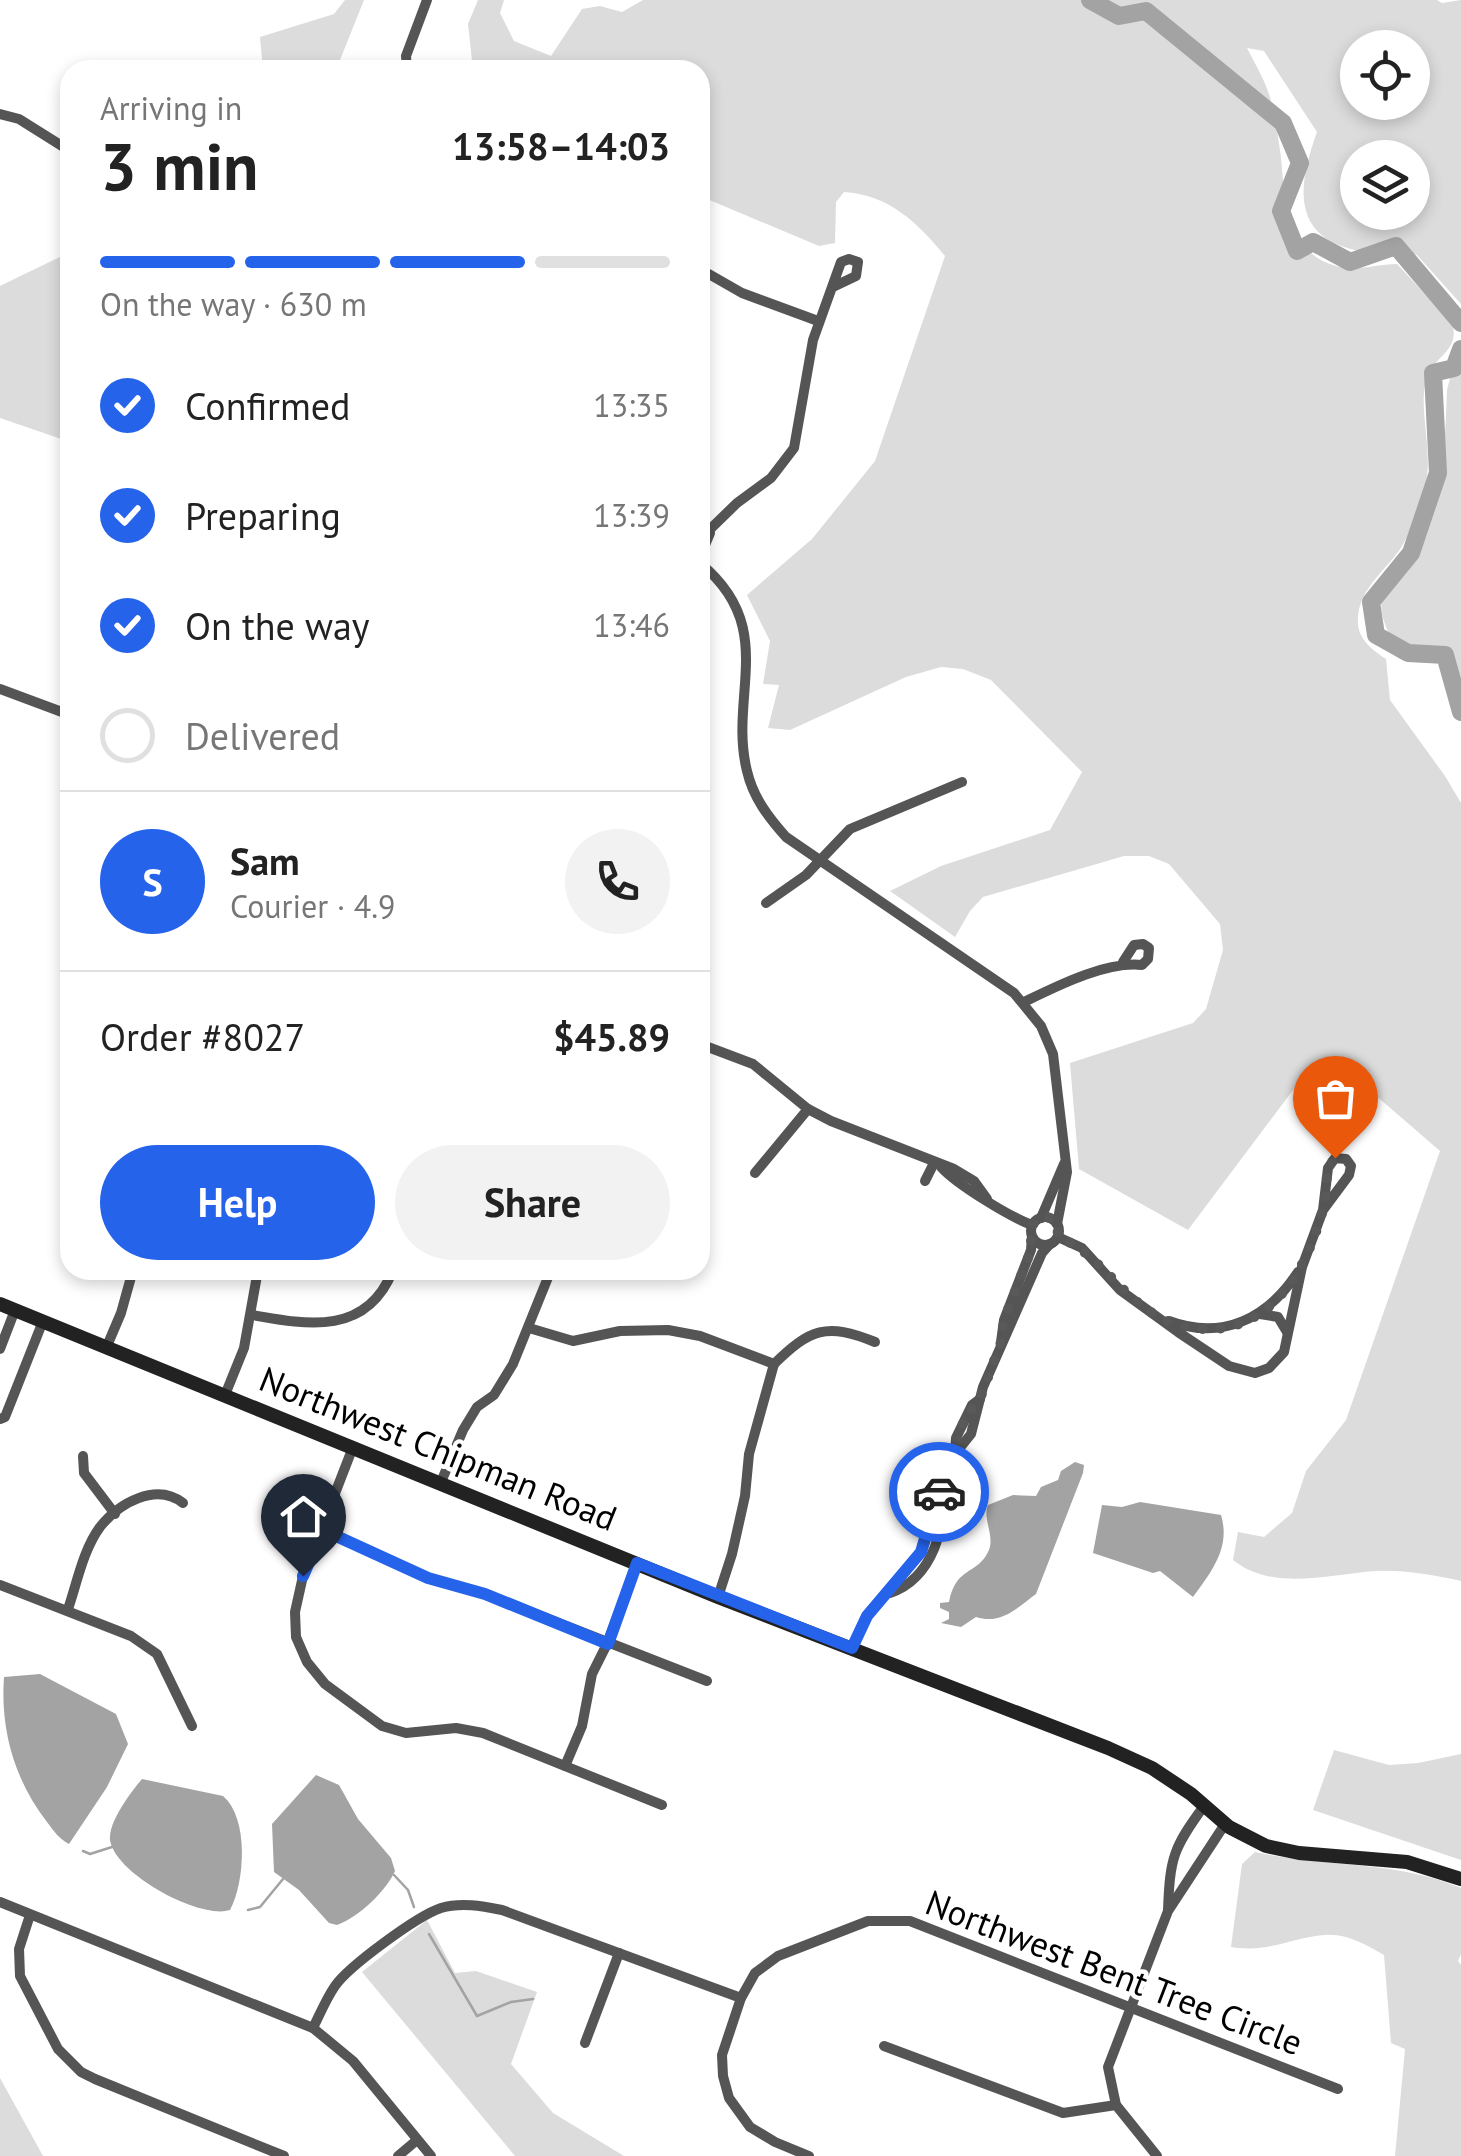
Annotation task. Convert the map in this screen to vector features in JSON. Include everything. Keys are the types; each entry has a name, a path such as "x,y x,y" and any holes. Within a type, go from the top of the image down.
{"main road":[{"name":"Northwest Chipman Road","path":"0,1304 718,1596 1108,1748 1152,1768 1240,1835 1279,1850 1407,1862 1461,1879"}],"street":[{"path":"406,60 427,0"},
{"path":"0,114 19,119 60,144"},
{"path":"710,275 742,293 818,321"},
{"path":"710,530 737,503 771,478 794,448 818,321 835,286"},
{"path":"710,535 713,528"},
{"path":"710,572 727,593 745,636 743,748 755,794 786,836 1024,1002 1041,1026 1053,1054 1067,1182 1055,1235 1042,1253 1010,1332 1001,1342"},
{"path":"0,689 60,711"},
{"path":"766,903 806,875 841,836 859,823 962,782"},
{"path":"1024,1002 1048,989 1123,962"},
{"path":"710,1048 753,1064 831,1122 954,1169 974,1181 1006,1213 1035,1227 1040,1245 1055,1235"},
{"path":"754,1173 808,1108"},
{"path":"1035,1227 1050,1218 1055,1235 1082,1248 1120,1290 1239,1371 1262,1371 1279,1358 1288,1338 1302,1267 1323,1210 1328,1168 1335,1158 1346,1160 1351,1166 1349,1174 1323,1210"},
{"path":"852,1648 867,1616 889,1593 915,1580 934,1549 946,1500 946,1477 955,1454 971,1434 1035,1227 1064,1163"},
{"path":"924,1181 937,1165"},
{"path":"1160,1318 1193,1328 1226,1328 1260,1314 1286,1292 1302,1267"},
{"path":"107,1346 122,1313 130,1280"},
{"path":"226,1395 252,1315 257,1280"},
{"path":"252,1315 306,1325 349,1317 376,1298 388,1280"},
{"path":"442,1482 462,1430 477,1407 490,1400 506,1379 547,1280"},
{"path":"0,1350 15,1310"},
{"path":"1260,1314 1273,1314 1282,1321 1288,1338"},
{"path":"0,1419 6,1417 42,1321"},
{"path":"530,1328 572,1341 620,1331 668,1330 700,1336 774,1364"},
{"path":"1220,1360 1216,1346 1226,1328"},
{"path":"718,1596 746,1496 749,1454 774,1364 800,1338 819,1331 835,1330 874,1342"},
{"path":"353,1448 303,1576 295,1612 296,1636 307,1662 324,1684 382,1726 406,1733 456,1728 483,1733 662,1805"},
{"path":"83,1456 84,1474 114,1514"},
{"path":"68,1610 87,1551 100,1527 114,1514 151,1494 173,1496 183,1504"},
{"path":"323,1530 428,1578 485,1594 707,1681"},
{"path":"566,1766 582,1726 592,1674 608,1644 637,1563"},
{"path":"0,1585 131,1636 158,1654 192,1726"},
{"path":"1168,1911 1172,1858 1204,1806"},
{"path":"1157,2156 1116,2105 1108,2067 1168,1911 1225,1824"},
{"path":"0,1902 313,2028 353,2061 431,2156"},
{"path":"313,2028 343,1976 422,1917 441,1908 476,1904 502,1910 741,1998"},
{"path":"30,1916 21,1941 20,1976 69,2062 95,2079 277,2155"},
{"name":"Northwest Bent Tree Circle","path":"810,2156 750,2127 729,2098 722,2076 722,2055 741,1998 756,1973 778,1956 868,1920 910,1921 1338,2089"},
{"path":"585,2043 618,1953"},
{"path":"884,2046 1063,2113 1116,2105"},
{"path":"398,2156 417,2140"}],"shaded area":[{"path":"345,0 364,0 340,60 262,60 260,37 334,14"},
{"path":"478,0 504,0 500,13 514,41 551,56 582,9 600,6 622,12 643,0 1461,0 1461,304 1417,255 1355,250 1334,243 1319,232 1309,219 1304,187 1317,132 1264,51 1247,48 1270,97 1287,207 1298,237 1319,259 1336,266 1397,264 1452,323 1454,333 1449,348 1426,381 1427,475 1421,503 1402,546 1364,597 1358,624 1366,642 1386,659 1390,700 1461,803 1461,1581 1387,1571 1283,1578 1249,1570 1233,1560 1238,1532 1264,1537 1292,1513 1306,1471 1346,1420 1440,1151 1359,1081 1308,1070 1188,1230 1079,1169 1070,1063 1193,1023 1206,1009 1223,950 1220,924 1169,864 1149,856 1124,856 983,897 955,937 890,891 941,866 1050,830 1082,772 991,680 963,669 941,667 906,677 790,730 768,728 779,685 763,684 770,641 747,595 812,539 875,461 945,256 901,212 860,194 844,192 836,202 835,243 819,246 710,200 710,60 472,60 468,24"},
{"path":"60,257 60,439 0,418 0,286"},
{"path":"1461,369 1461,680 1447,666 1398,643 1387,628 1381,603 1388,587 1414,556 1431,516 1443,454 1447,390 1450,378"},
{"path":"1075,1462 1084,1465 1083,1473 1036,1594 1001,1617 976,1617 961,1627 941,1623 949,1619 949,1612 940,1608 940,1603 949,1602 956,1582 988,1552 988,1505 1013,1495 1036,1496 1041,1487 1058,1480 1061,1471"},
{"path":"1140,1502 1221,1515 1221,1549 1193,1597 1160,1571 1153,1573 1093,1553 1102,1505 1122,1507"},
{"path":"40,1674 116,1714 128,1744 107,1787 69,1844 54,1831 26,1790 7,1735 4,1677"},
{"path":"1334,1750 1389,1765 1461,1754 1461,1860 1313,1810"},
{"path":"316,1775 339,1785 358,1819 391,1858 395,1871 371,1902 337,1925 329,1923 299,1890 274,1872 272,1824"},
{"path":"142,1779 223,1796 231,1806 241,1834 242,1851 239,1883 230,1910 199,1908 161,1892 142,1880 115,1853 110,1833 121,1808"},
{"path":"1255,1852 1412,1873 1461,1888 1461,2156 1395,2156 1405,2049 1391,2043 1384,1955 1356,1940 1333,1935 1268,1947 1231,1947 1242,1864"},
{"path":"427,1920 455,1973 476,1971 537,1992 511,2064 553,2113 624,2156 515,2156 362,1972"},
{"path":"0,2078 43,2156 0,2156"}],"waterway":[{"path":"1090,0 1119,16 1146,11 1283,123 1300,163 1281,211 1297,251 1313,242 1350,262 1396,246 1461,323"},
{"path":"1461,349 1454,368 1433,373 1438,473 1411,553 1371,602 1376,635 1408,653 1445,655 1461,712"},
{"path":"83,1851 90,1854 112,1847"},
{"path":"394,1875 408,1890 414,1907"},
{"path":"248,1910 260,1907 283,1879"},
{"path":"429,1934 477,2016 511,2002 533,1999"}],"way so far":[{"path":"939,1492 955,1454 956,1438 972,1404 980,1399 1001,1342 1001,1329 1031,1250 1031,1226 1037,1220 1054,1220 1058,1237 1082,1248 1120,1290 1160,1318 1193,1328 1222,1328 1257,1316 1286,1292 1302,1267 1323,1210 1328,1168 1335,1158"}],"route":[{"path":"303,1576 323,1530 428,1578 485,1594 608,1644 637,1563 852,1648 867,1616 921,1552 939,1492"}]}
